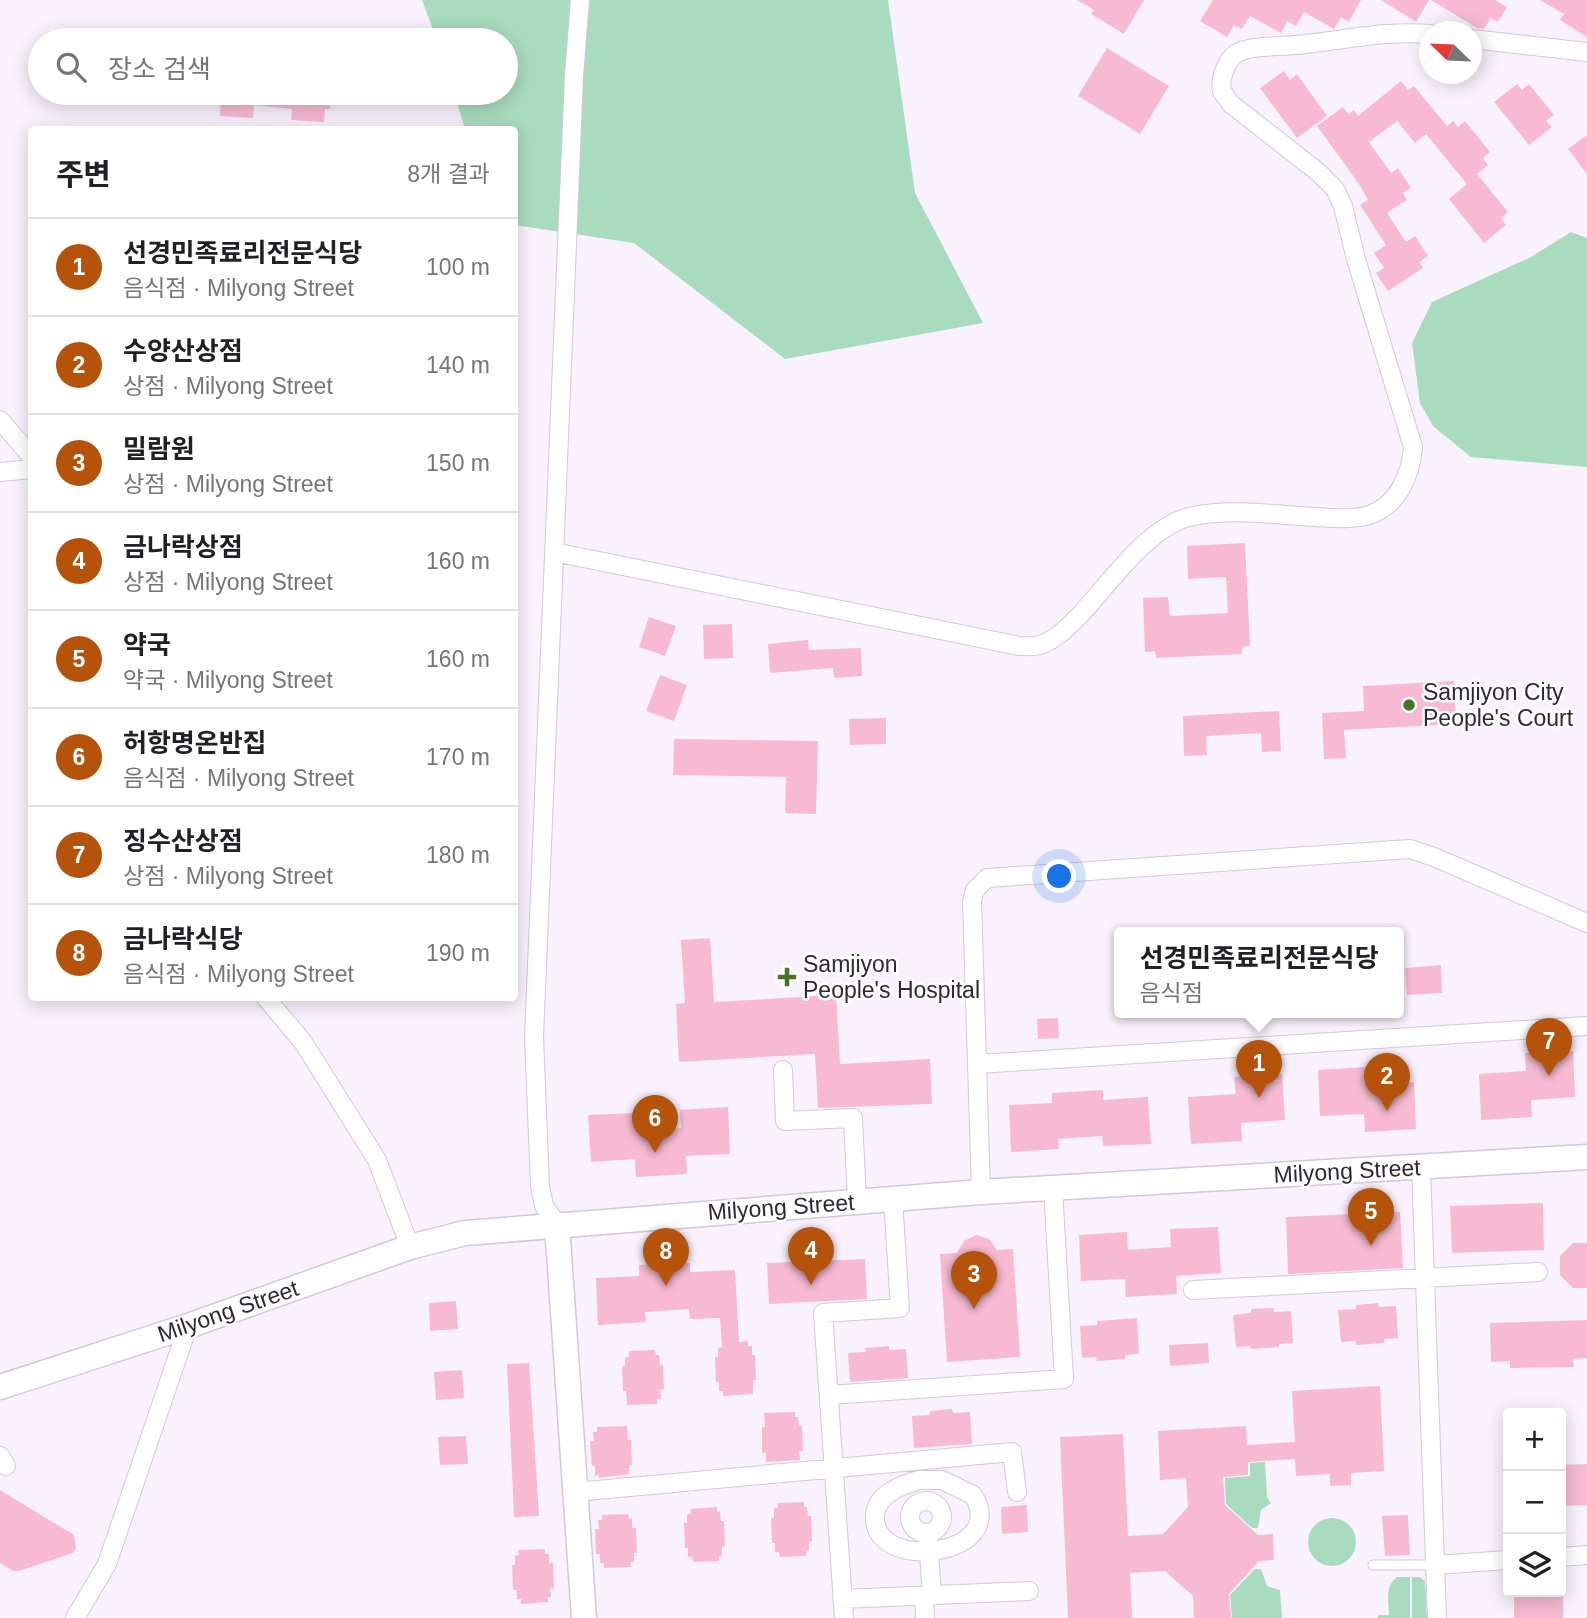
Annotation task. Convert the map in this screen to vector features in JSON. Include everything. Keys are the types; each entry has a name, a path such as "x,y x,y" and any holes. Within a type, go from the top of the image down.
{"main road":[{"name":"Milyong Street","path":"0,1387 188,1326 410,1247 465,1233 981,1192 1587,1157"},
{"path":"557,1224 584,1618"}],"street":[{"path":"557,1224 544,1206 540,1186 534,1037 574,76 580,0"},
{"path":"554,552 1019,646 1037,646 1065,630 1148,541 1172,523 1192,516 1220,513 1345,518 1371,515 1389,503 1403,487 1412,466 1413,447 1356,259 1343,206 1335,189 1318,172 1231,104 1222,91 1222,77 1227,64 1237,53 1254,49 1358,36 1419,33"},
{"path":"1482,40 1587,52"},
{"path":"0,420 28,452"},
{"path":"0,472 28,469"},
{"path":"981,1192 972,901 975,890 988,878 1410,849 1587,923"},
{"path":"269,1001 303,1042 377,1160 410,1247"},
{"path":"976,1064 1587,1026"},
{"path":"783,1070 785,1121 853,1118 857,1202"},
{"path":"1421,1167 1437,1618"},
{"path":"829,1395 1064,1379 1053,1188"},
{"path":"844,1618 824,1314 900,1308 893,1199"},
{"path":"1194,1290 1538,1272"},
{"path":"75,1618 107,1564 188,1326"},
{"path":"575,1492 1012,1452 1017,1492"},
{"path":"921,1460 926,1501 938,1506 942,1513 939,1526 927,1533 928,1597 925,1618"},
{"path":"923,1480 942,1480 965,1489 973,1495 981,1512 980,1522 968,1537 946,1549 913,1551 890,1543 877,1529 875,1520 880,1502 908,1483 923,1480"},
{"path":"1566,1557 1587,1555"},
{"path":"1435,1565 1503,1560"},
{"path":"842,1599 1029,1591"}],"lane":[{"path":"1373,1565 1435,1565"}],"green space":[{"path":"422,0 888,0 915,193 983,323 785,359 634,243 518,225 518,126 464,126 458,105 518,105 518,28 432,28"},
{"path":"1571,232 1587,238 1587,467 1471,457 1433,426 1420,403 1412,343 1432,302 1531,257"},
{"path":"1265,1462 1267,1497 1271,1503 1261,1510 1258,1528 1252,1528 1226,1504 1225,1478 1250,1476 1250,1463"},
{"path":"1332,1518 1349,1525 1356,1542 1349,1559 1332,1566 1315,1559 1308,1542 1315,1525"},
{"path":"1255,1569 1261,1569 1267,1586 1280,1590 1282,1618 1232,1618 1230,1595"},
{"path":"1397,1577 1410,1577 1410,1618 1378,1618 1378,1615 1389,1615 1390,1585"},
{"path":"1412,1577 1420,1577 1425,1581 1427,1618 1412,1618"}],"building":[{"path":"1077,0 1144,0 1124,34 1091,14 1094,10"},
{"path":"1213,0 1361,0 1349,22 1341,17 1334,29 1304,12 1296,26 1287,21 1281,33 1250,16 1242,29 1234,25 1227,37 1200,21"},
{"path":"1381,0 1429,0 1416,22"},
{"path":"1431,0 1495,0 1507,7 1498,22 1491,18 1484,29 1482,21 1466,21"},
{"path":"1540,0 1587,0 1587,37 1560,20 1564,14"},
{"path":"1107,48 1169,86 1140,134 1078,96"},
{"path":"1284,71 1290,80 1297,74 1327,116 1297,138 1260,88"},
{"path":"1401,81 1408,90 1414,86 1447,126 1453,121 1458,127 1465,121 1490,152 1483,158 1488,165 1477,174 1508,212 1501,218 1506,225 1484,243 1449,199 1467,184 1426,134 1415,143 1397,121 1369,142 1391,173 1398,168 1411,188 1403,193 1407,200 1387,213 1406,242 1415,236 1428,256 1419,262 1423,268 1388,291 1376,273 1384,268 1374,253 1386,245 1360,205 1368,200 1317,126 1343,107 1348,114 1354,110 1358,116"},
{"path":"1517,84 1522,90 1529,84 1554,115 1546,121 1552,127 1529,145 1494,102"},
{"path":"220,105 254,105 253,118 220,116"},
{"path":"254,105 330,105 330,109 325,109 324,122 291,120 292,109"},
{"path":"1587,135 1587,174 1568,149"},
{"path":"1245,543 1250,646 1242,647 1242,654 1156,658 1155,651 1145,652 1143,598 1168,597 1170,616 1228,613 1226,577 1188,579 1187,546"},
{"path":"649,617 676,626 665,656 639,647"},
{"path":"732,624 733,658 704,659 703,625"},
{"path":"808,640 809,650 861,648 862,676 834,678 833,668 770,673 768,644"},
{"path":"660,675 687,685 674,721 646,711"},
{"name":"Samjiyon City People's Court","path":"1454,681 1456,724 1344,730 1346,758 1324,759 1322,713 1364,711 1363,686"},
{"path":"1279,711 1281,751 1262,752 1261,733 1206,736 1207,755 1184,756 1183,716"},
{"path":"886,718 886,744 850,745 849,719"},
{"path":"674,739 818,741 816,814 785,813 786,777 673,775"},
{"path":"710,938 714,1002 836,995 840,1064 930,1059 932,1104 818,1108 815,1054 679,1062 676,1004 685,1003 681,940"},
{"path":"1441,965 1442,993 1407,995 1405,968"},
{"path":"1058,1018 1059,1038 1038,1039 1037,1019"},
{"path":"1573,1051 1575,1097 1531,1100 1532,1117 1481,1120 1479,1074 1526,1071 1525,1053"},
{"path":"1366,1067 1367,1085 1414,1082 1416,1129 1365,1132 1364,1114 1320,1116 1318,1070"},
{"path":"1282,1074 1285,1120 1241,1123 1242,1141 1191,1144 1188,1097 1236,1094 1234,1077"},
{"path":"1103,1090 1103,1100 1148,1097 1151,1144 1103,1146 1102,1136 1058,1139 1059,1149 1011,1152 1009,1105 1052,1103 1052,1093"},
{"path":"728,1107 730,1154 686,1156 687,1174 636,1177 635,1159 591,1162 588,1115 636,1113 637,1130 681,1128 680,1110"},
{"path":"1543,1203 1544,1250 1452,1253 1450,1206"},
{"path":"1400,1212 1403,1268 1288,1274 1286,1217"},
{"path":"1218,1227 1221,1273 1176,1276 1177,1294 1126,1297 1125,1279 1081,1281 1079,1235 1127,1232 1128,1250 1171,1247 1170,1229"},
{"path":"976,1235 989,1239 997,1250 1013,1249 1020,1357 947,1362 940,1254 957,1253 964,1241"},
{"path":"1573,1243 1587,1243 1587,1288 1573,1288 1560,1275 1560,1256"},
{"path":"865,1259 867,1299 769,1304 767,1263"},
{"path":"690,1263 690,1272 735,1270 739,1342 748,1341 748,1346 752,1346 752,1355 755,1355 756,1380 753,1380 753,1394 723,1396 723,1391 719,1391 715,1357 718,1357 718,1348 722,1347 720,1318 690,1319 689,1309 645,1312 646,1322 598,1325 596,1278 639,1276 639,1265"},
{"path":"456,1301 458,1329 430,1331 429,1303"},
{"path":"1378,1303 1379,1307 1396,1306 1398,1338 1384,1339 1384,1343 1356,1345 1355,1341 1341,1342 1338,1310 1356,1309 1356,1305"},
{"path":"1274,1308 1274,1312 1291,1311 1293,1343 1251,1349 1250,1346 1236,1347 1233,1315 1251,1313 1251,1309"},
{"path":"1137,1318 1139,1354 1125,1355 1125,1359 1097,1361 1096,1357 1082,1358 1080,1326 1097,1325 1097,1321"},
{"path":"1587,1320 1587,1358 1573,1359 1574,1367 1510,1368 1510,1361 1491,1362 1490,1323"},
{"path":"1208,1343 1209,1363 1170,1366 1169,1345"},
{"path":"889,1346 889,1350 906,1349 908,1378 850,1382 848,1353"},
{"path":"655,1350 656,1355 659,1355 660,1365 663,1364 664,1390 660,1389 661,1399 657,1399 657,1404 627,1405 626,1391 623,1391 622,1366 625,1366 625,1357 629,1357 629,1351"},
{"path":"529,1363 539,1516 514,1517 507,1364"},
{"path":"462,1370 464,1398 436,1400 434,1372"},
{"path":"1380,1386 1384,1471 1351,1473 1351,1485 1330,1486 1330,1474 1296,1476 1295,1459 1248,1462 1248,1475 1223,1477 1225,1505 1258,1535 1273,1534 1274,1560 1259,1561 1229,1594 1231,1618 1194,1618 1193,1596 1165,1571 1130,1573 1132,1618 1068,1618 1060,1437 1123,1434 1128,1536 1163,1534 1188,1507 1186,1478 1160,1480 1158,1431 1246,1426 1247,1445 1295,1442 1292,1391"},
{"path":"952,1409 953,1413 970,1412 972,1444 914,1448 912,1416 930,1415 930,1411"},
{"path":"795,1412 799,1426 802,1426 803,1451 799,1451 800,1460 766,1462 766,1452 762,1453 764,1413"},
{"path":"627,1426 628,1440 631,1440 632,1465 629,1465 629,1474 599,1478 599,1475 595,1476 590,1441 594,1441 593,1432 597,1432 597,1427"},
{"path":"466,1436 468,1464 440,1465 438,1437"},
{"path":"1587,1464 1587,1505 1566,1506 1566,1465"},
{"path":"0,1490 74,1535 76,1548 73,1553 19,1571 13,1571 0,1563"},
{"path":"804,1502 808,1516 811,1516 812,1541 809,1541 809,1550 806,1551 806,1556 780,1557 779,1552 775,1552 775,1543 772,1543 771,1518 774,1518 774,1508 778,1508 778,1503"},
{"path":"1027,1505 1028,1532 1002,1534 1001,1507"},
{"path":"717,1507 721,1521 724,1521 725,1546 722,1547 722,1556 719,1556 719,1561 693,1562 692,1557 688,1557 688,1548 685,1548 684,1523 687,1523 687,1514 691,1514 690,1509"},
{"path":"628,1514 629,1519 632,1518 632,1528 636,1528 637,1553 634,1553 634,1562 630,1562 631,1567 604,1568 604,1563 600,1563 600,1554 596,1554 595,1529 599,1529 598,1520 602,1520 602,1515"},
{"path":"1408,1515 1410,1555 1385,1556 1382,1516"},
{"path":"545,1549 545,1554 549,1554 549,1563 553,1563 554,1588 550,1588 551,1597 548,1597 548,1602 521,1604 521,1599 517,1599 517,1590 513,1590 512,1565 515,1565 515,1556 519,1555 518,1550"},
{"path":"1514,1597 1563,1597 1563,1618 1514,1618"}],"place":[{"name":"Samjiyon City People's Court","path":"1409,705"},
{"name":"Samjiyon People's Hospital","path":"787,977"},
{"name":"징수산상점","path":"1549,1076"},
{"name":"선경민족료리전문식당","path":"1259,1098"},
{"name":"수양산상점","path":"1387,1111"},
{"name":"허항명온반집","path":"655,1153"},
{"name":"약국","path":"1371,1246"},
{"name":"금나락상점","path":"811,1285"},
{"name":"금나락식당","path":"666,1286"},
{"name":"밀람원","path":"974,1309"}]}
